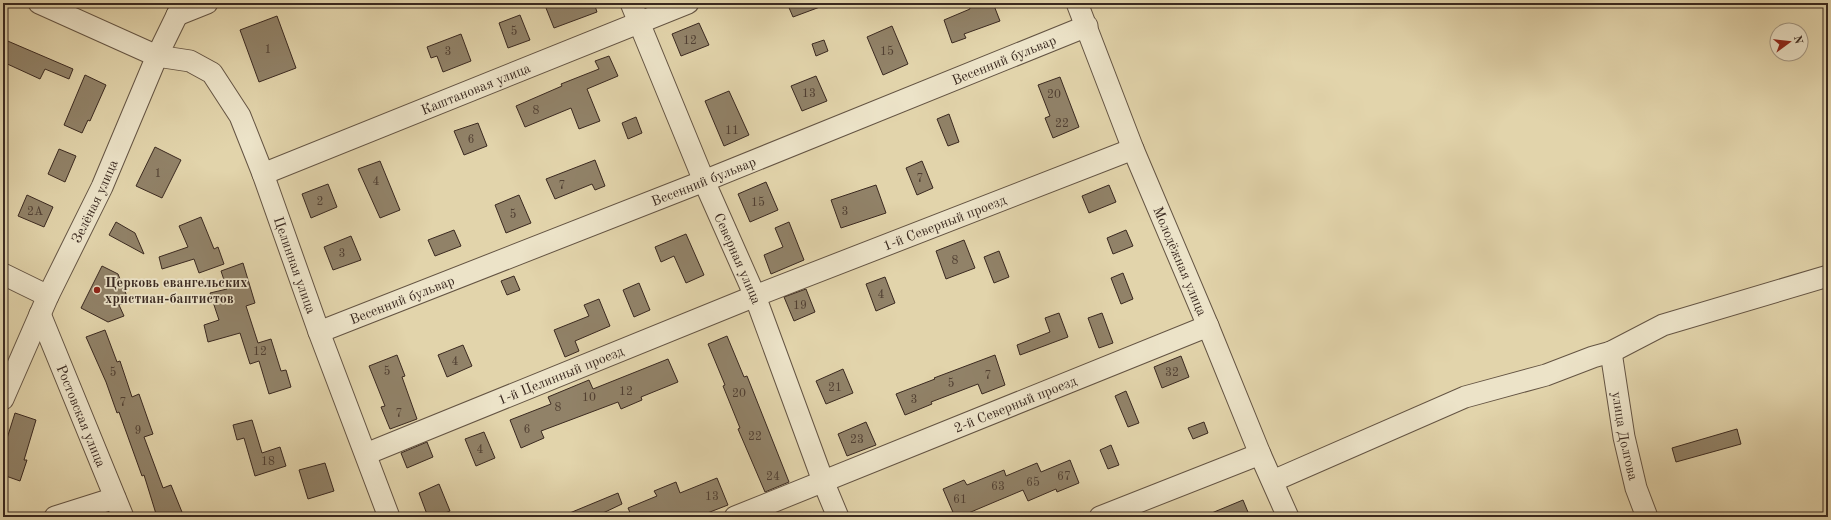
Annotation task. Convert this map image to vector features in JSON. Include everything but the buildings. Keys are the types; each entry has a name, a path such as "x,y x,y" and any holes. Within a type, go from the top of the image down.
{"street":[{"name":"Целинная улица","path":"39,3 157,56 190,61 212,73 240,116 263,174 319,332 390,517"},
{"path":"180,9 207,3"},
{"name":"Северная улица","path":"631,3 704,181 755,296 823,481 838,517"},
{"name":"Каштановая улица","path":"263,174 688,3"},
{"name":"Молодёжная улица","path":"1077,3 1133,149 1260,454 1288,517"},
{"name":"Зелёная улица","path":"3,399 44,305 102,187 157,56 180,9"},
{"name":"Весенний бульвар","path":"319,332 704,181 1087,26"},
{"name":"1-й Северный проезд","path":"755,296 1133,149"},
{"path":"3,274 44,305"},
{"path":"1273,481 1465,397 1546,375 1593,357 1611,352 1663,325 1721,306 1828,276"},
{"name":"1-й Целинный проезд","path":"366,454 755,296"},
{"name":"Ростовская улица","path":"44,305 123,517"},
{"name":"2-й Северный проезд","path":"735,517 1208,326"},
{"name":"улица Долгова","path":"1611,352 1624,437 1636,488 1647,517"},
{"path":"1100,517 1260,454"},
{"path":"55,517 115,498"}],"place":[{"name":"Церковь евангельских христиан-баптистов","path":"97,290"}]}
